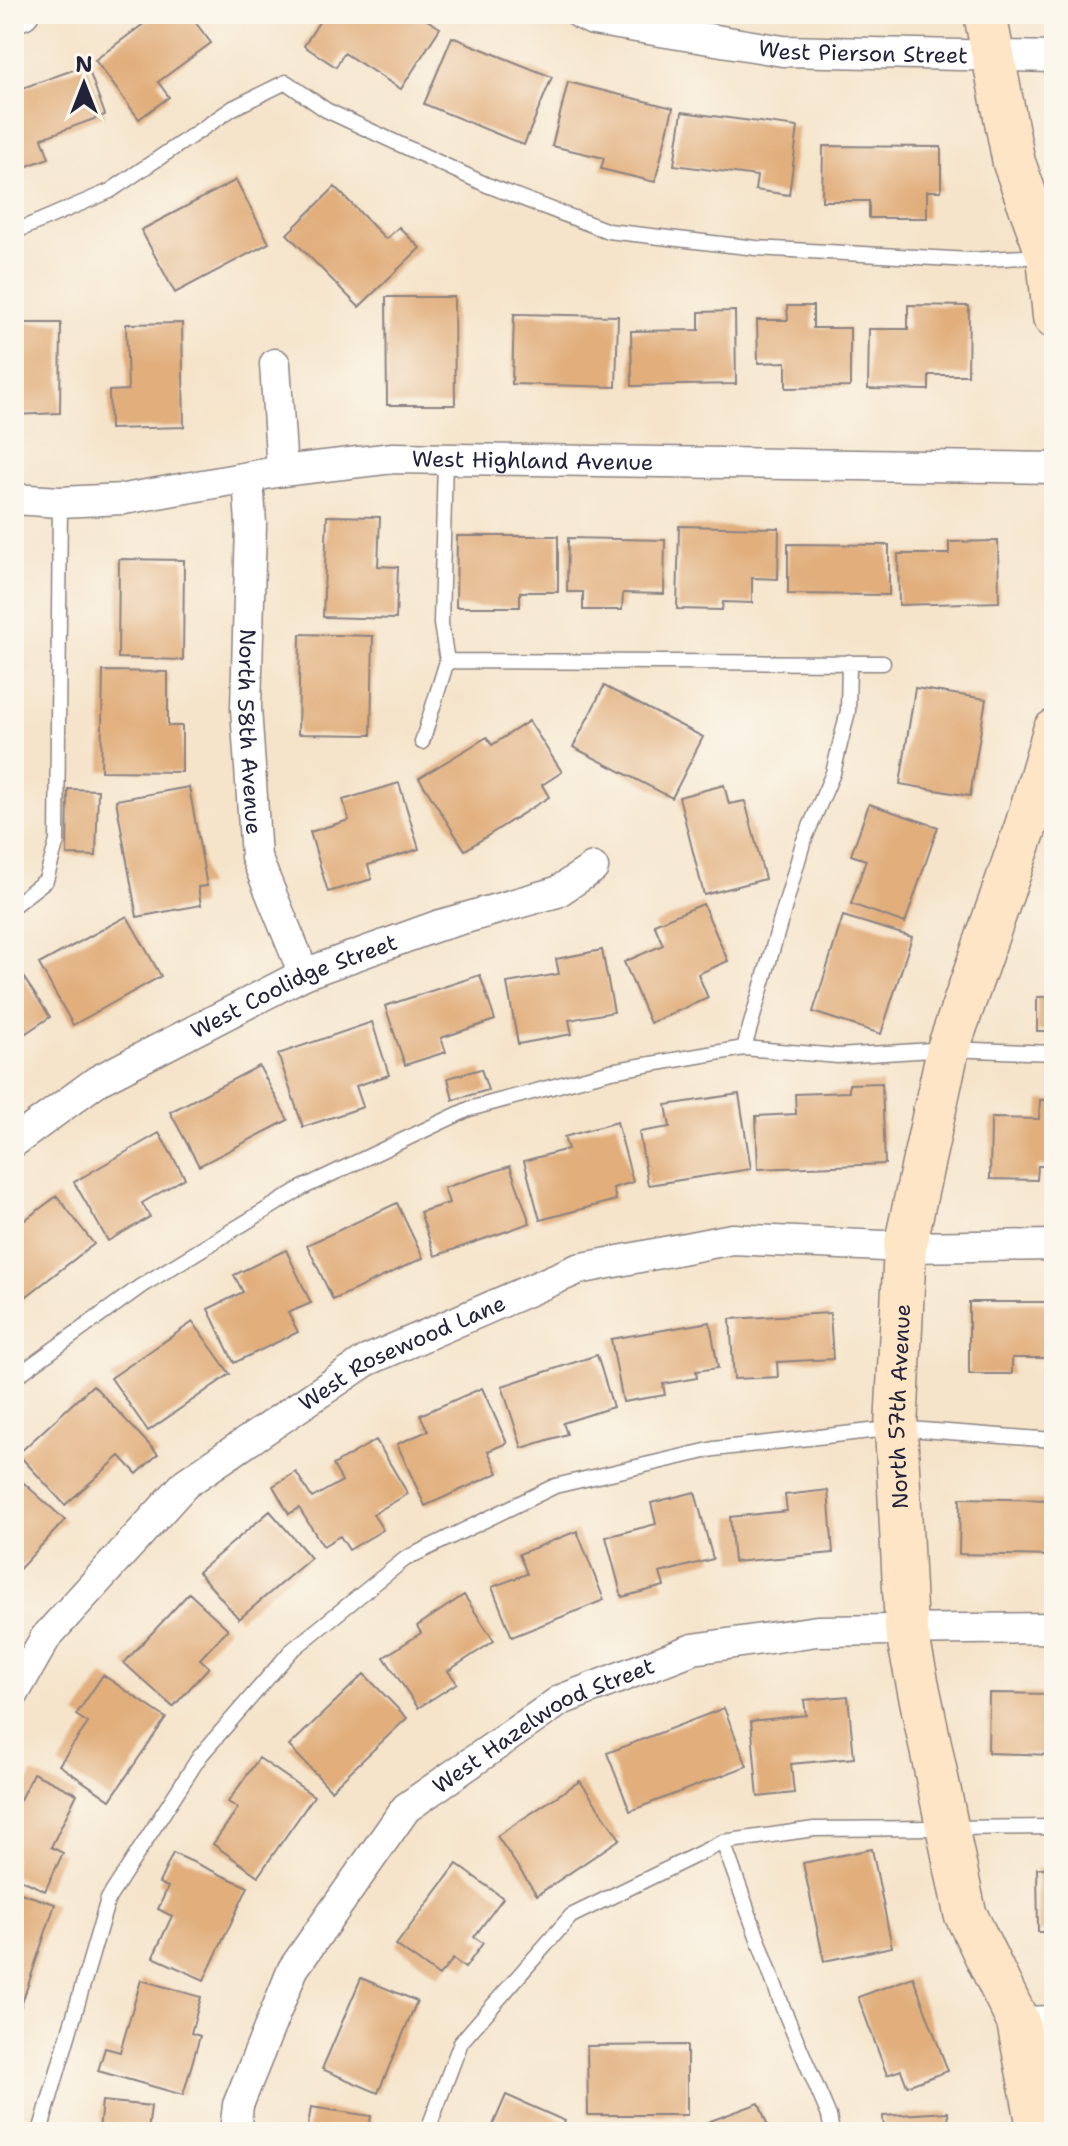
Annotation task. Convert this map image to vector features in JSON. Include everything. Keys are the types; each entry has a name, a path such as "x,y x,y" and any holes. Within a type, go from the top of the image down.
{"street":[{"path":"14,17 23,14"},
{"name":"West Pierson Street","path":"581,14 593,20 783,51 1054,57"},
{"path":"985,14 1014,163 1051,256 1054,317"},
{"path":"275,364 282,471"},
{"name":"West Highland Avenue","path":"14,499 60,502 124,499 282,471 393,458 1054,468"},
{"name":"North 58th Avenue","path":"248,478 251,524 246,708 256,857 304,974"},
{"name":"North 57th Avenue","path":"1039,2132 1036,2022 965,1913 906,1628 896,1428 905,1247 948,1049 1026,826 1054,731"},
{"name":"West Coolidge Street","path":"14,1142 97,1081 304,974 437,926 557,892 593,868"},
{"name":"West Rosewood Lane","path":"14,1693 46,1637 186,1483 366,1361 578,1269 732,1239 905,1247 1054,1245"},
{"name":"West Hazelwood Street","path":"235,2132 238,2105 293,1969 406,1808 561,1700 693,1649 817,1631 1054,1628"}],"lane":[{"path":"14,232 110,191 233,108 286,82 326,110 460,172 608,231 771,249 970,260 1051,256"},
{"path":"422,742 447,661 441,624 445,458"},
{"path":"14,905 46,880 57,841 60,502"},
{"path":"447,661 883,663"},
{"path":"744,1048 803,843 833,773 848,711 849,662"},
{"path":"14,1378 141,1286 302,1188 469,1109 611,1071 744,1048 838,1056 948,1049 1054,1053"},
{"path":"40,2132 108,1899 200,1756 291,1651 405,1559 555,1486 714,1449 896,1428 1054,1440"},
{"path":"427,2132 461,2042 571,1916 723,1842 814,1829 1054,1827"},
{"path":"723,1842 783,2008 829,2116 832,2132"}],"building":[{"path":"157,14 189,14 211,43 158,82 169,97 139,119 95,60"},
{"path":"324,14 417,14 440,28 401,89 344,53 336,67 304,46"},
{"path":"452,37 552,77 524,145 424,104"},
{"path":"87,65 105,115 42,138 49,158 14,171 14,91"},
{"path":"568,82 673,108 655,182 601,169 604,158 552,146"},
{"path":"682,112 798,127 789,195 755,190 757,176 674,165"},
{"path":"823,146 941,147 941,191 927,191 927,218 869,218 869,201 822,201"},
{"path":"236,180 269,243 175,293 141,230"},
{"path":"335,187 386,239 399,227 420,248 359,307 287,234"},
{"path":"386,297 454,297 455,405 387,405"},
{"path":"908,305 969,306 968,375 929,375 929,390 868,389 869,329 908,329"},
{"path":"787,306 813,306 813,328 850,328 850,387 786,388 786,362 758,363 757,320 788,320"},
{"path":"735,311 736,384 632,386 631,331 699,330 699,312"},
{"path":"514,314 618,316 616,387 512,384"},
{"path":"18,323 61,323 60,413 14,415"},
{"path":"182,323 184,427 110,429 109,391 128,390 126,324"},
{"path":"327,516 380,517 378,566 398,567 396,619 323,617"},
{"path":"679,526 779,528 778,579 752,578 752,603 723,602 722,610 677,609"},
{"path":"457,536 558,536 558,592 520,592 520,607 456,607"},
{"path":"568,538 665,540 664,594 623,593 622,610 583,610 583,592 567,592"},
{"path":"998,541 999,602 899,605 898,554 949,554 949,542"},
{"path":"788,544 889,545 889,595 788,594"},
{"path":"119,559 184,560 183,660 118,658"},
{"path":"300,634 373,636 371,735 298,734"},
{"path":"103,671 168,672 168,726 182,726 182,772 101,771"},
{"path":"604,686 703,737 672,798 573,747"},
{"path":"915,688 986,699 970,796 900,784"},
{"path":"529,721 562,772 542,785 549,797 465,850 419,778 487,737 492,745"},
{"path":"399,783 419,849 368,865 372,879 328,892 310,832 349,820 343,800"},
{"path":"724,785 729,804 745,801 765,879 704,895 679,797"},
{"path":"189,787 207,886 198,887 201,905 137,917 116,800"},
{"path":"68,789 98,790 96,856 67,855"},
{"path":"869,804 938,827 905,923 851,904 866,860 851,855"},
{"path":"703,904 728,961 698,974 708,998 650,1023 624,962 663,945 654,924"},
{"path":"127,916 161,976 73,1025 39,964"},
{"path":"843,916 912,937 881,1034 813,1012"},
{"path":"602,950 614,1012 569,1020 572,1034 518,1044 507,983 559,974 556,959"},
{"path":"18,969 50,1017 14,1041 14,972"},
{"path":"480,975 495,1020 441,1038 446,1052 405,1065 385,1006"},
{"path":"1037,997 1054,997 1054,1031 1037,1031"},
{"path":"372,1022 389,1075 356,1086 363,1107 303,1127 278,1054"},
{"path":"259,1066 288,1120 199,1166 170,1112"},
{"path":"481,1069 488,1090 453,1100 448,1078"},
{"path":"882,1083 885,1164 758,1169 756,1116 796,1114 795,1094 849,1092 849,1084"},
{"path":"739,1094 751,1169 648,1185 639,1132 670,1127 666,1105"},
{"path":"1040,1100 1054,1100 1054,1166 1038,1166 1037,1180 990,1179 991,1118 1039,1119"},
{"path":"617,1122 633,1182 613,1188 616,1200 540,1220 524,1161 568,1149 564,1137"},
{"path":"159,1133 185,1178 142,1203 150,1217 108,1241 74,1182"},
{"path":"510,1166 530,1223 435,1256 420,1212 449,1203 444,1188"},
{"path":"57,1196 94,1244 14,1306 14,1228"},
{"path":"397,1203 423,1258 333,1300 307,1245"},
{"path":"286,1250 311,1303 288,1313 298,1332 234,1363 208,1309 243,1292 234,1275"},
{"path":"969,1302 1053,1302 1054,1358 1012,1358 1012,1374 969,1374"},
{"path":"830,1313 833,1359 777,1362 778,1377 734,1379 730,1319"},
{"path":"193,1322 230,1374 148,1431 111,1378"},
{"path":"710,1322 718,1368 696,1371 697,1378 663,1384 665,1395 623,1402 611,1339"},
{"path":"597,1355 613,1407 563,1423 567,1434 522,1448 502,1386"},
{"path":"93,1385 158,1454 137,1474 120,1456 65,1505 18,1454"},
{"path":"482,1388 507,1443 488,1451 498,1473 425,1506 397,1444 428,1431 420,1415"},
{"path":"376,1440 408,1494 373,1514 383,1530 349,1550 340,1536 323,1546 299,1508 289,1514 273,1486 296,1472 312,1498 342,1481 333,1465"},
{"path":"16,1476 65,1520 14,1575 14,1478"},
{"path":"828,1490 833,1553 734,1562 730,1517 787,1511 785,1495"},
{"path":"695,1492 713,1559 660,1573 664,1586 622,1597 606,1537 656,1524 651,1503"},
{"path":"960,1498 1054,1500 1054,1556 959,1554"},
{"path":"270,1511 311,1558 239,1619 198,1572"},
{"path":"577,1531 604,1600 512,1637 492,1587 527,1574 519,1554"},
{"path":"189,1593 228,1629 200,1659 209,1667 173,1707 124,1663"},
{"path":"464,1595 494,1641 448,1671 457,1683 418,1708 384,1657 421,1633 417,1626"},
{"path":"364,1674 407,1718 331,1790 289,1746"},
{"path":"103,1675 166,1718 110,1800 59,1765 88,1723 76,1715"},
{"path":"989,1693 1054,1694 1054,1755 988,1753"},
{"path":"848,1696 854,1758 791,1764 794,1793 758,1797 751,1721 806,1715 804,1700"},
{"path":"724,1708 747,1766 630,1811 607,1753"},
{"path":"259,1758 314,1796 258,1876 213,1844 238,1808 228,1802"},
{"path":"33,1773 77,1794 51,1847 63,1853 45,1891 14,1876 14,1812"},
{"path":"580,1781 620,1839 537,1895 497,1836"},
{"path":"872,1849 892,1947 824,1961 803,1863"},
{"path":"173,1853 248,1887 204,1980 153,1957 172,1916 158,1909 168,1887 159,1883"},
{"path":"457,1864 503,1898 474,1937 483,1943 465,1968 453,1959 439,1976 396,1945"},
{"path":"1037,1868 1054,1868 1054,1932 1038,1932"},
{"path":"14,1891 55,1904 21,2006 14,2004"},
{"path":"913,1977 948,2071 907,2086 901,2070 887,2075 858,1997"},
{"path":"361,1978 417,2001 378,2093 322,2069"},
{"path":"141,1980 201,1997 191,2033 200,2036 183,2095 98,2071 105,2048 120,2052"},
{"path":"687,2045 687,2115 588,2115 587,2046"},
{"path":"506,2095 565,2121 560,2132 490,2132"},
{"path":"102,2101 151,2106 148,2132 99,2132"},
{"path":"759,2103 770,2132 705,2132 702,2124"},
{"path":"311,2107 371,2116 369,2132 307,2132"},
{"path":"948,2112 949,2132 884,2132 883,2116"}]}
